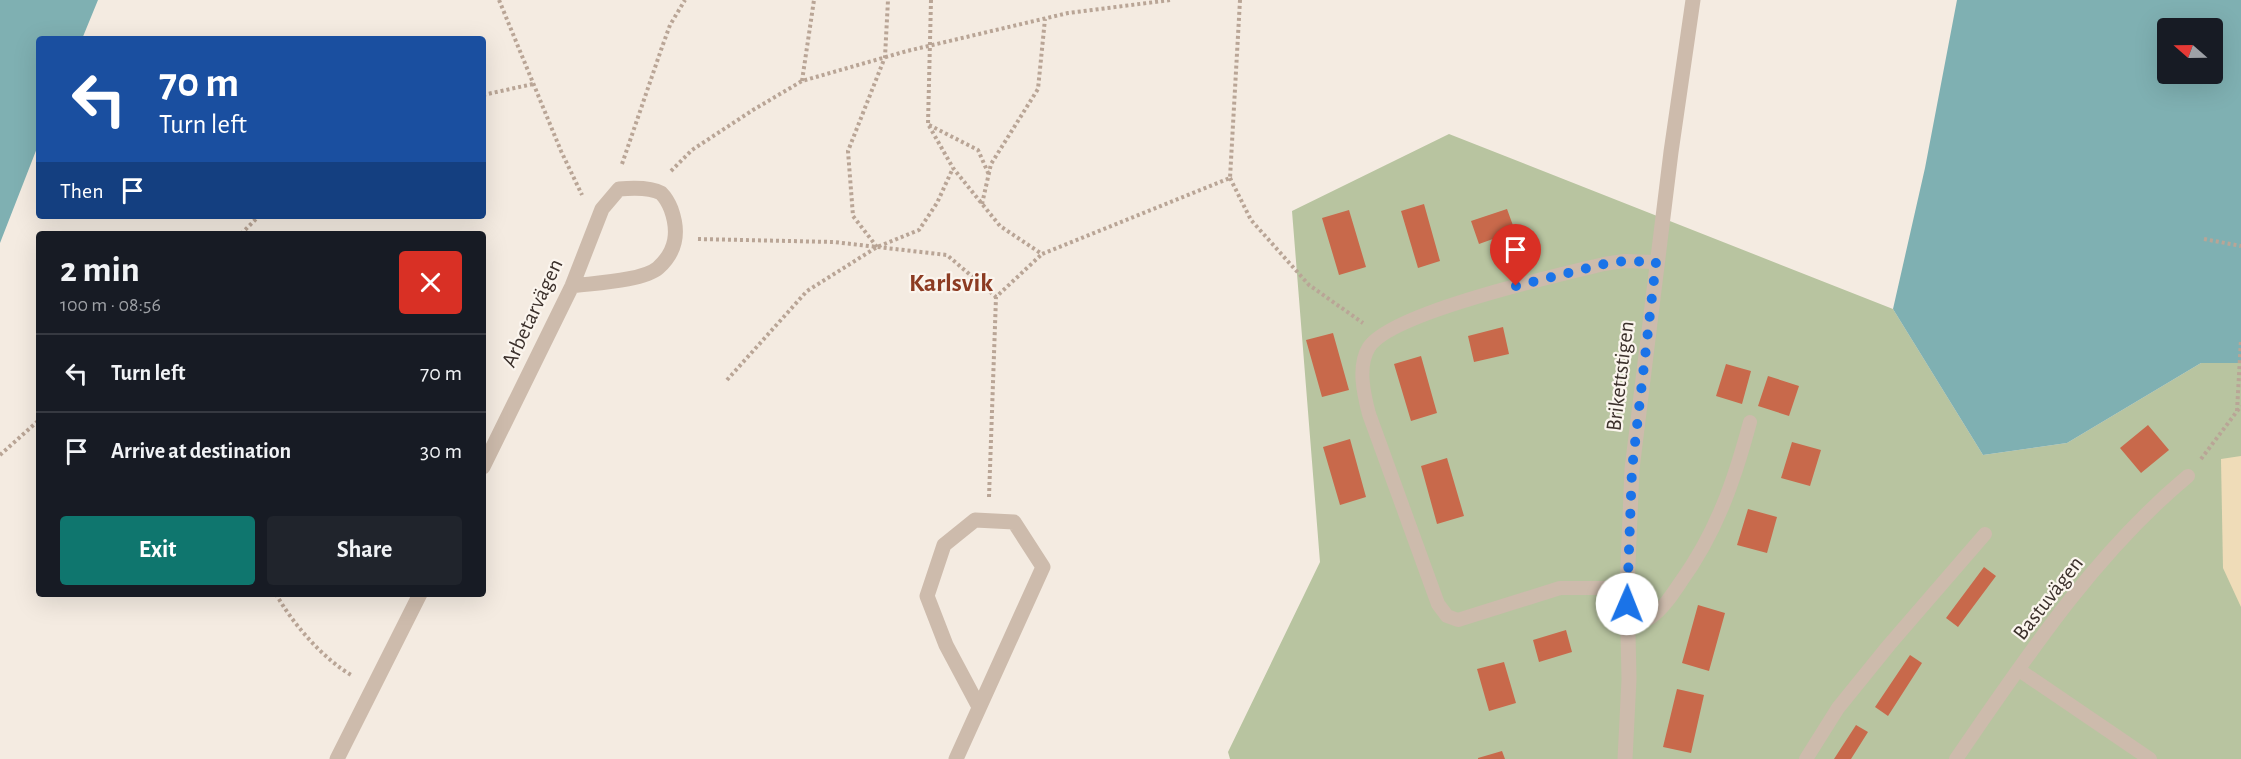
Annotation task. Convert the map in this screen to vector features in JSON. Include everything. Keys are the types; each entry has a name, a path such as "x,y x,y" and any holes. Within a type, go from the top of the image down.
{"street":[{"name":"Brikettstigen","path":"1625,759 1629,679 1627,588 1632,469 1656,262 1694,0"},
{"path":"572,286 631,279 657,269 674,247 677,224 669,203 660,193 636,188 619,189 602,208"},
{"name":"Arbetarvägen","path":"486,461 572,286 602,208"},
{"path":"956,759 1043,567 1014,522 975,520 944,545 927,596 946,645 979,707"},
{"path":"337,759 418,597"}],"lane":[{"path":"1627,588 1560,588 1476,616 1458,620 1447,616 1438,604 1369,414 1363,390 1364,366 1368,348 1381,335 1404,323 1494,292 1604,264 1624,261 1656,262"},
{"path":"1627,620 1640,621 1650,618 1670,598 1696,561 1713,532 1736,474 1750,422"},
{"name":"Bastuvägen","path":"1956,759 2078,591 2144,514 2188,476"},
{"path":"1806,759 1838,708 1985,534"},
{"path":"2019,670 2150,759"}],"path":[{"path":"499,0 561,152 586,204 602,208"},
{"path":"619,189 622,165 660,50 670,25 685,0"},
{"path":"802,81 814,0"},
{"path":"878,247 854,216 848,151 885,57 888,0"},
{"path":"931,0 928,46 928,124 953,168 1000,226 1042,254"},
{"path":"660,193 667,174 692,150 802,81 928,46 1045,19 1094,9 1171,0"},
{"path":"1240,0 1230,178 1251,220 1309,285 1381,335"},
{"path":"982,204 992,164 1038,89 1045,19"},
{"path":"486,94 534,84"},
{"path":"928,124 978,150 989,176"},
{"path":"726,380 807,291 878,247 919,230 937,202 953,168"},
{"path":"988,521 996,297 1042,254 1230,178"},
{"path":"244,231 256,219"},
{"path":"676,239 834,242 947,255 996,297"},
{"path":"2204,239 2241,246"},
{"path":"2237,412 2241,339"},
{"path":"2188,476 2241,406"},
{"path":"0,455 36,423"},
{"path":"278,597 312,640 338,668 373,688"}],"green space":[{"path":"1449,134 1893,309 1983,455 2067,443 2201,363 2241,363 2241,759 1230,759 1228,752 1320,562 1292,211"}],"sand":[{"path":"2241,456 2241,607 2223,568 2221,459"}],"water":[{"path":"0,0 98,0 83,36 36,36 36,151 0,243"},
{"path":"1957,0 2241,0 2241,363 2201,363 2067,443 1983,455 1893,309 1925,168"}],"building":[{"path":"1424,204 1440,261 1418,268 1401,211"},
{"path":"1507,209 1515,231 1479,244 1471,221"},
{"path":"1349,210 1366,267 1339,275 1322,218"},
{"path":"1503,327 1509,354 1474,362 1468,336"},
{"path":"1333,333 1349,390 1322,397 1306,340"},
{"path":"1421,356 1437,413 1411,421 1394,364"},
{"path":"1726,364 1751,371 1742,404 1716,396"},
{"path":"1768,376 1799,386 1789,416 1758,406"},
{"path":"2148,425 2169,450 2141,473 2120,448"},
{"path":"1350,439 1366,497 1340,505 1323,447"},
{"path":"1792,442 1821,450 1810,486 1781,478"},
{"path":"1447,458 1464,516 1437,524 1421,466"},
{"path":"1748,509 1777,517 1767,553 1737,545"},
{"path":"1984,567 1996,576 1958,627 1946,618"},
{"path":"1698,605 1725,613 1709,671 1682,663"},
{"path":"1566,630 1572,652 1539,662 1533,640"},
{"path":"1910,655 1922,663 1888,716 1875,707"},
{"path":"1504,662 1516,703 1489,711 1477,669"},
{"path":"1677,689 1704,695 1691,753 1663,747"},
{"path":"1856,725 1868,732 1851,759 1834,759"},
{"path":"1502,751 1505,759 1478,759 1478,758"}],"district":[{"name":"Karlsvik","path":"951,283"}],"route":[{"path":"1516,286 1604,264 1624,261 1656,262 1632,469 1627,604"}]}
